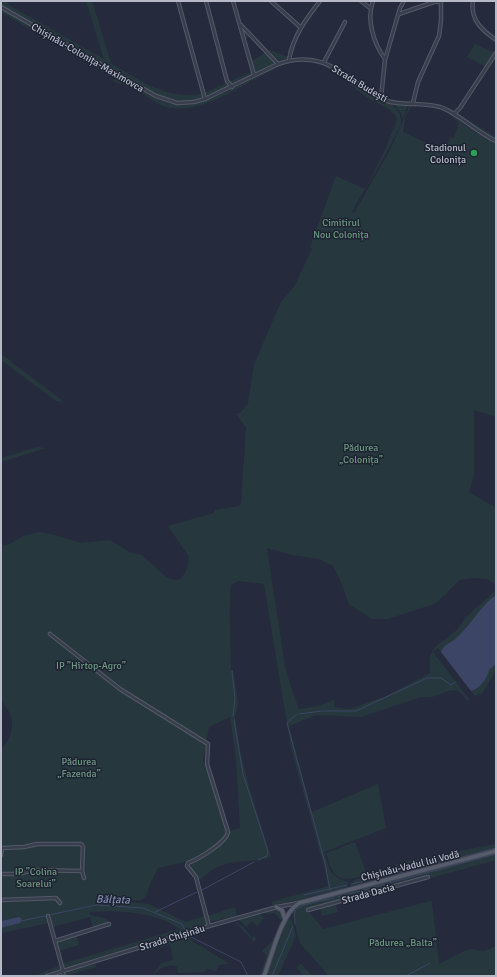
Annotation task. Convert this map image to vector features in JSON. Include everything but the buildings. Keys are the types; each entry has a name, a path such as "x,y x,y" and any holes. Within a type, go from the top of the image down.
{"main road":[{"name":"Chișinău-Vadul lui Vodă","path":"299,903 496,851"},
{"path":"264,976 285,921 292,908 299,903"},
{"path":"276,907 283,912 285,921"}],"street":[{"path":"178,1 205,99"},
{"path":"206,1 227,81 232,87"},
{"path":"233,1 254,75"},
{"path":"271,1 300,27"},
{"path":"290,60 291,50 300,27 320,1"},
{"path":"360,1 370,8"},
{"path":"373,1 370,8 374,43 385,60"},
{"path":"381,98 385,60 404,1"},
{"path":"399,14 441,1 439,36 418,82 413,103"},
{"path":"473,1 474,17 482,31 496,40"},
{"name":"Chișinău-Colonița-Maximovca","path":"1,7 156,96 177,103"},
{"path":"324,62 345,22"},
{"path":"241,25 278,64"},
{"path":"454,114 460,108 495,58 496,53"},
{"name":"Strada Budești","path":"177,103 194,102 205,99 254,75 290,60 311,59 324,62 381,98 395,103 440,106 484,135 496,141"},
{"path":"50,634 125,692 208,744 207,764 228,832 224,839 198,860 188,863 187,866 196,877 209,926"},
{"path":"1,854 2,848 24,847 41,844 81,844 83,847 82,871 84,878"},
{"path":"1,874 19,874 32,870 82,871"},
{"name":"Strada Dacia","path":"308,910 428,877"},
{"path":"1,900 56,898 60,903"},
{"name":"Strada Chișinău","path":"47,976 209,926 276,907 299,903"},
{"path":"48,916 64,976"},
{"path":"55,941 109,924"}],"green space":[{"path":"1,1 7,1 9,5 104,59 86,1 92,1 111,63 154,88 177,94 202,94 203,99 179,102 160,97 1,6"},
{"path":"1,8 110,72 113,74 113,78 1,12"},
{"path":"243,28 273,59 275,64 256,73 255,72 252,61 265,53 249,37 245,39"},
{"path":"475,44 495,53 486,67 467,57"},
{"path":"270,50 289,57 288,59 278,60 269,52"},
{"path":"290,61 304,61 284,65 209,102 193,107 177,109 163,106 134,89 113,81 117,77 161,101 183,105 214,97"},
{"path":"309,61 313,61 330,67 369,93 392,104 400,114 401,124 387,152 355,206 352,212 354,213 389,152 410,105 412,105 405,118 403,132 441,150 449,142 450,137 454,138 459,123 445,110 476,133 496,143 496,417 474,410 474,475 469,492 496,508 496,585 487,579 473,578 459,580 434,604 388,619 372,619 349,604 333,566 319,559 292,555 267,548 285,666 299,709 319,706 334,700 334,707 350,709 386,696 430,673 430,656 436,646 457,630 466,617 496,590 496,602 469,635 441,652 438,648 433,652 469,699 467,701 463,695 454,690 436,696 421,697 361,717 316,715 289,726 312,812 378,784 386,828 324,852 331,872 338,878 349,882 346,888 273,906 271,902 328,886 325,870 291,748 264,584 238,581 231,585 231,670 233,670 238,704 235,717 241,755 250,790 271,857 225,864 216,867 198,880 188,866 189,863 200,858 218,845 227,836 229,831 240,828 236,761 230,717 209,727 203,760 226,826 227,835 197,859 158,868 144,898 141,900 126,899 132,902 149,904 186,922 205,916 206,925 64,969 62,964 179,929 160,919 136,913 101,911 90,912 90,915 107,919 112,927 108,928 107,926 93,928 90,917 53,927 49,916 47,916 49,923 1,933 1,928 20,923 19,917 1,921 1,748 9,738 12,723 9,712 1,700 1,546 10,544 23,536 38,532 51,534 81,543 110,540 131,553 142,555 166,577 175,580 181,579 187,569 189,557 168,526 214,513 214,510 239,506 241,503 246,427 236,414 240,413 248,403 254,365 281,302 294,287 312,249 310,247 336,176 365,189 385,150 397,120 396,116 391,111 364,96 339,75 325,66"},
{"path":"251,72 252,75 232,85 228,82"},
{"path":"226,83 229,87 206,97 205,93"},
{"path":"408,104 403,119 401,113 394,105"},
{"path":"457,113 496,137 496,139 483,133 456,114"},
{"path":"1,354 64,402 56,401 1,360"},
{"path":"37,447 46,448 1,462 1,458"},
{"path":"496,657 496,670 483,692 475,696 471,691 479,683"},
{"path":"355,842 367,875 344,879 335,874 326,853"},
{"path":"496,844 496,850 395,876 388,872 395,868 395,865 408,861"},
{"name":"Pădurea „Balta”","path":"496,853 496,860 336,904 338,912 322,916 320,908 309,912 323,929 430,901 432,902 439,964 466,950 472,949 484,951 496,946 496,976 329,976 300,943 292,913 301,904"},
{"path":"384,872 389,875 389,878 350,887 354,880"},
{"path":"235,907 237,916 209,922 207,916"},
{"path":"275,910 280,911 283,916 276,935 281,920 274,913 265,914 266,912"},
{"path":"260,914 264,918 257,926 252,921 247,926 248,928 240,921 241,918"},
{"path":"291,918 296,936 278,976 270,976 267,972 287,921"},
{"path":"233,920 243,927 252,938 254,936 257,939 254,942 234,921 189,936 192,941 230,964 219,965 216,971 208,969 203,972 178,973 177,967 170,965 160,969 152,976 161,963 173,960 170,944 144,952 143,948"},
{"path":"77,937 79,945 59,951 57,942"},
{"path":"272,938 275,939 261,976 259,976 267,956 262,951 273,940"},
{"path":"96,964 96,967 65,976 66,971"},
{"path":"301,964 312,976 303,976 297,967"},
{"path":"60,965 60,970 50,971 43,976 35,976"}],"water":[{"path":"496,595 496,664 489,670 487,676 480,685 471,691 441,652 445,646 460,635 485,605"},
{"path":"19,917 22,919 20,923 1,928 1,921"}],"waterway":[{"name":"Bălţata","path":"232,671 235,699 233,716"},
{"path":"299,714 322,711 356,711 427,678 441,678 451,685 456,682"},
{"path":"297,714 287,723 325,863 330,890"},
{"name":"Bălţata","path":"234,720 243,774 268,851 267,856 258,860"},
{"path":"394,875 496,848"},
{"path":"338,897 496,854"},
{"name":"Bălţata","path":"202,890 254,862"},
{"path":"351,884 388,876"},
{"path":"304,895 347,885"},
{"name":"Bălţata","path":"155,912 197,892"},
{"path":"295,924 295,911 301,906 334,898"},
{"name":"Bălţata","path":"21,921 96,905 143,908 182,924 185,930"},
{"path":"272,976 293,926"},
{"path":"187,935 241,962 248,976"},
{"path":"406,976 430,963"}],"place":[{"name":"Stadionul Colonița","path":"474,153"}],"park label":[{"name":"Cimitirul Nou Colonița","path":"341,228"},
{"name":"Pădurea „Colonița”","path":"361,452"},
{"name":"IP ”Hîrtop-Agro”","path":"91,665"},
{"name":"Pădurea „Fazenda”","path":"79,766"},
{"name":"IP ”Colina Soarelui”","path":"36,876"}]}
